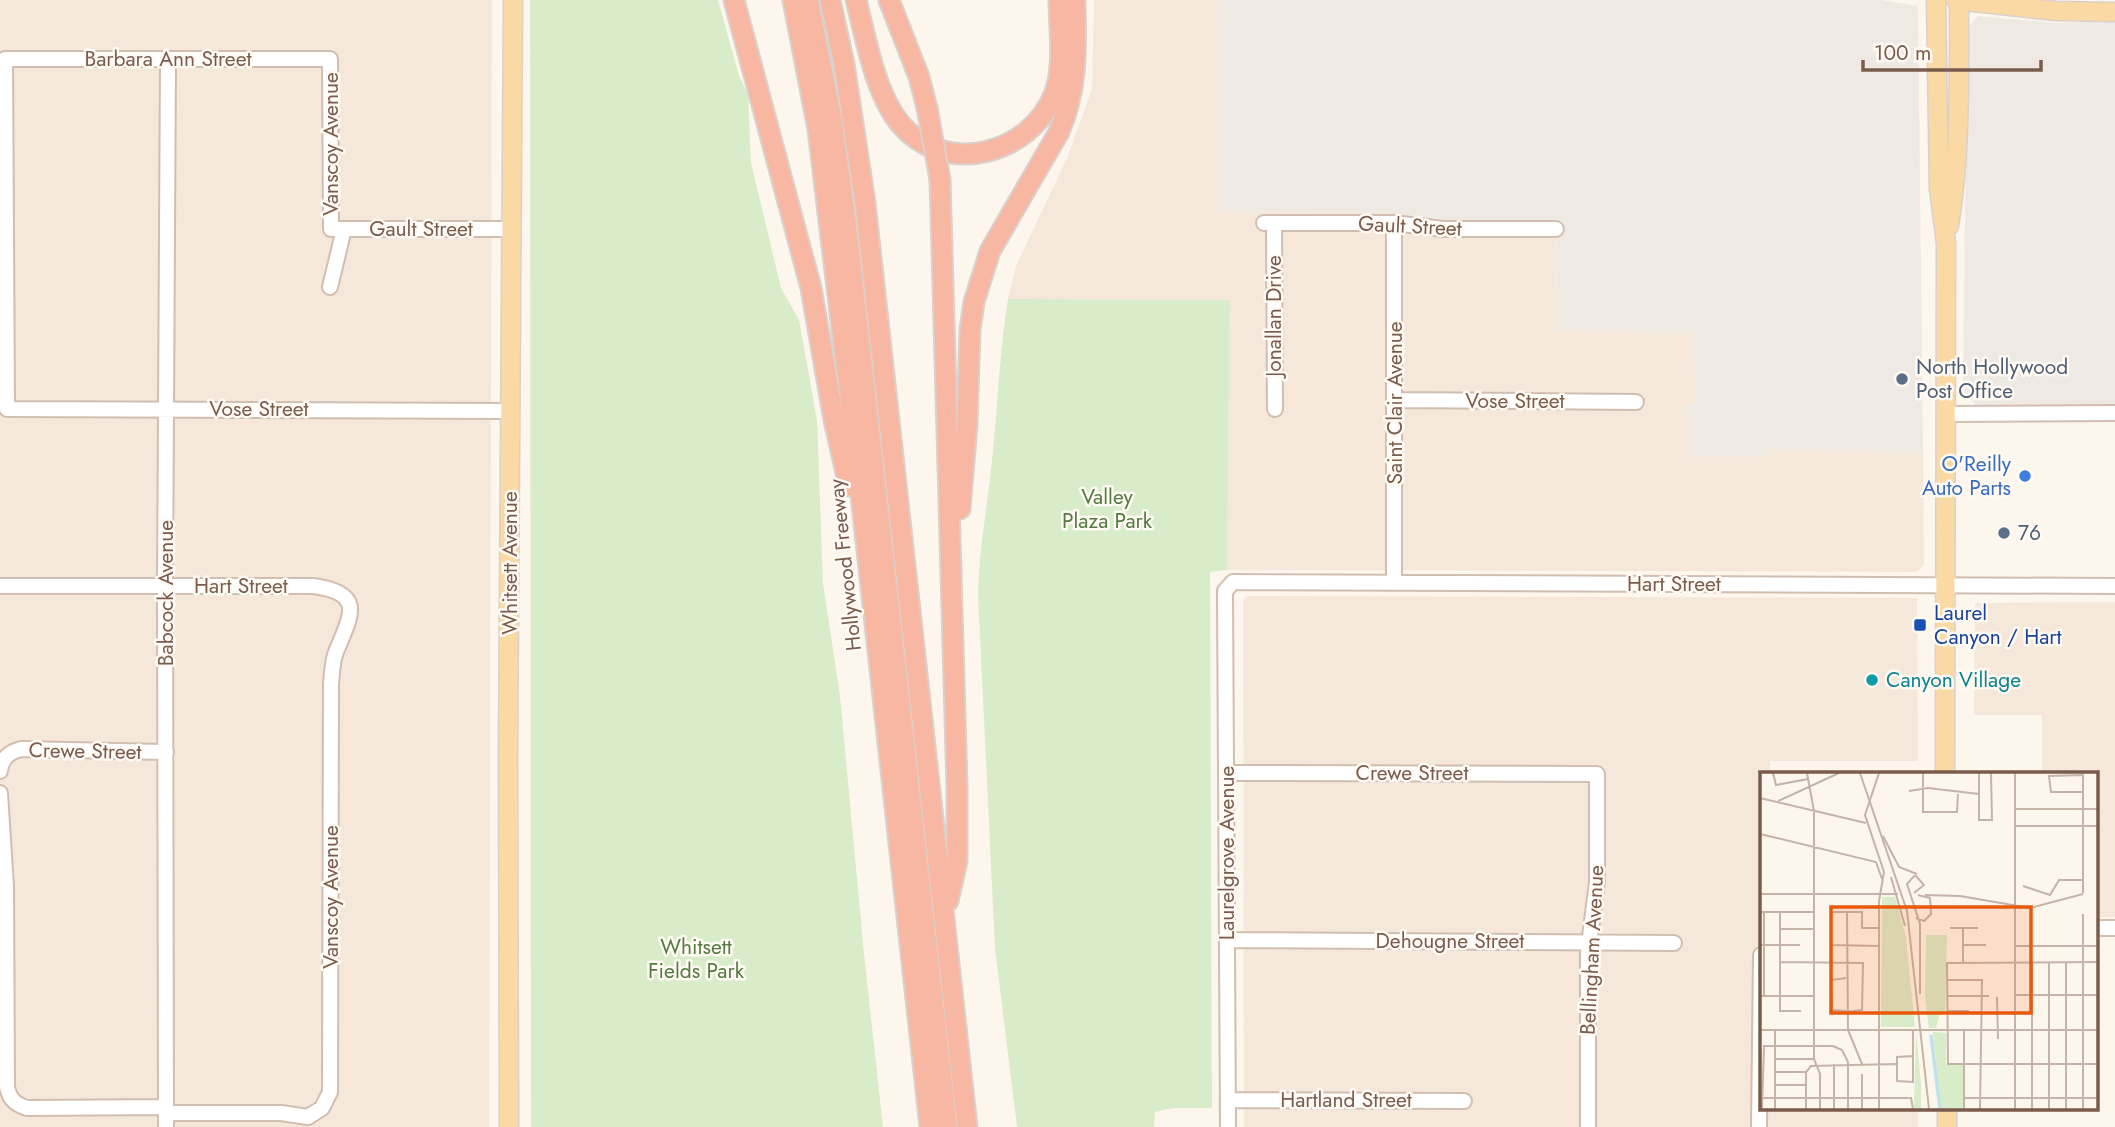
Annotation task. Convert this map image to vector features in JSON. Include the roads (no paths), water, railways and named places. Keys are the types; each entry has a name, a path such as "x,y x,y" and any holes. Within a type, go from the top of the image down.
{"highway":[{"path":"734,0 811,288 834,420 868,568"},
{"name":"Hollywood Freeway","path":"793,0 818,129 930,1127"},
{"path":"808,0 832,120 847,229 947,1127"},
{"path":"818,0 852,190 955,1127"},
{"path":"830,0 844,64 865,203 967,1127"},
{"path":"856,0 878,80 895,117 904,129 919,140 943,151 971,154 986,152 1016,141 1037,123 1046,111 1058,79 1059,0"},
{"path":"889,0 919,77 940,179 957,861 944,918"},
{"path":"952,580 967,425 970,330 974,302 990,251 1067,114 1074,84 1075,0"}],"main road":[{"name":"Whitsett Avenue","path":"509,1127 510,229 513,0"},
{"path":"1936,0 1939,189 1946,243 1945,772"},
{"path":"1946,243 1956,183 1958,0 2056,11 2115,12"}],"street":[{"name":"Barbara Ann Street","path":"7,409 5,60 330,60"},
{"name":"Babcock Avenue","path":"166,1116 168,60"},
{"name":"Vanscoy Avenue","path":"330,60 338,229 330,287"},
{"name":"Gault Street","path":"1269,223 1394,223 1443,229 1556,229"},
{"name":"Jonallan Drive","path":"1269,223 1275,409"},
{"name":"Saint Clair Avenue","path":"1394,223 1394,582"},
{"name":"Gault Street","path":"338,229 510,229"},
{"name":"Vose Street","path":"1395,401 1636,402"},
{"name":"Vose Street","path":"7,409 510,411"},
{"path":"1946,414 2115,413"},
{"name":"Hart Street","path":"1233,582 2115,586"},
{"name":"Laurelgrove Avenue","path":"1228,1127 1225,591 1233,582"},
{"name":"Hart Street","path":"0,586 324,587 341,594 347,600 351,611 347,630 335,653 331,684"},
{"name":"Vanscoy Avenue","path":"166,1116 281,1113 308,1117 322,1108 330,1093 331,684"},
{"name":"Crewe Street","path":"0,771 1,762 6,756 21,749 166,752"},
{"name":"Crewe Street","path":"1227,773 1597,774"},
{"name":"Bellingham Avenue","path":"1588,1127 1590,942 1597,882 1597,774"},
{"path":"0,793 6,886 7,1087 13,1101 27,1108 166,1116"},
{"name":"Dehougne Street","path":"1227,940 1674,943"},
{"path":"1759,1127 1760,1041"},
{"name":"Hartland Street","path":"1228,1100 1464,1101"}],"place":[{"name":"North Hollywood Post Office","path":"1902,379"},
{"name":"O'Reilly Auto Parts","path":"2025,476"},
{"name":"76","path":"2004,533"},
{"name":"Laurel Canyon / Hart","path":"1920,625"},
{"name":"Canyon Village","path":"1872,680"}],"park label":[{"name":"Valley Plaza Park","path":"1107,509"},
{"name":"Whitsett Fields Park","path":"696,959"}]}
